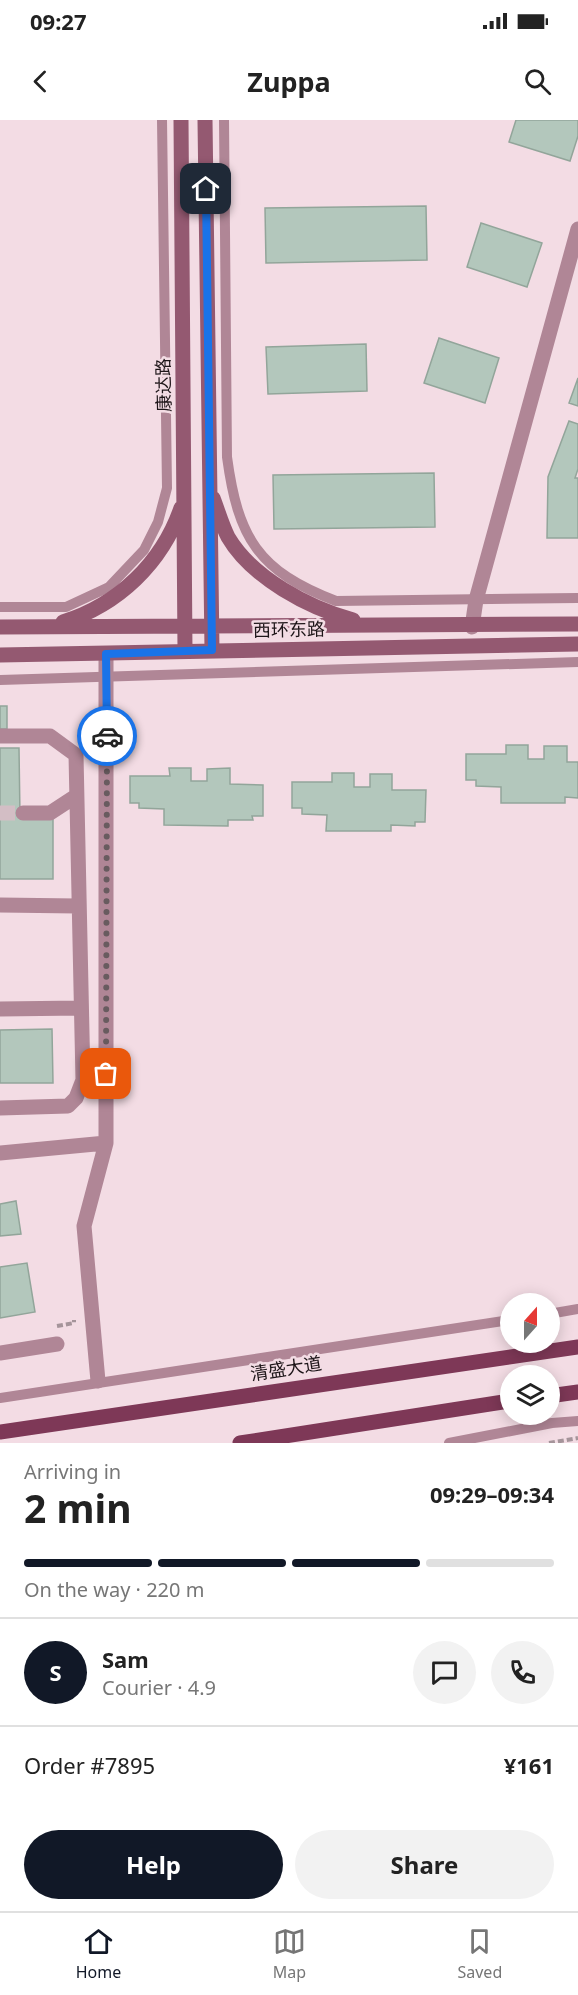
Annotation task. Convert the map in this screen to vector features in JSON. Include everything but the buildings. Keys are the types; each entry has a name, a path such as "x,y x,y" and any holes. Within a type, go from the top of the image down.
{"main road":[{"name":"清盛大道","path":"0,1432 578,1347"},
{"path":"560,1394 578,1392"},
{"path":"240,1443 500,1403"}],"street":[{"name":"康达路","path":"181,120 185,651"},
{"path":"205,120 212,650"},
{"path":"472,627 476,600 578,229"},
{"path":"210,490 228,537 244,558 300,600 330,614 376,626"},
{"path":"45,627 80,617 119,594 164,546 184,496"},
{"name":"西环东路","path":"0,627 186,625 472,627 578,624"},
{"name":"西环东路","path":"0,655 578,644"},
{"path":"98,1381 84,1227 106,1143 106,654"},
{"path":"0,735 50,736 76,755 82,1080 76,1098 68,1106 0,1108"},
{"path":"23,813 50,813 76,796"},
{"path":"0,905 77,906"},
{"path":"0,1009 81,1008"},
{"path":"0,1153 106,1143"},
{"path":"0,1353 57,1344"}],"lane":[{"path":"0,607 66,607 109,587 144,550 158,522 167,488 162,120"},
{"path":"224,120 227,457 233,499 247,535 264,557 283,575 310,591 336,602 578,598"},
{"path":"0,680 578,662"},
{"path":"560,1312 578,1310"},
{"path":"0,1398 98,1381 500,1321"},
{"path":"449,1443 552,1423 578,1421"}],"path":[{"path":"53,1326 74,1323 73,1312"},
{"path":"549,1443 578,1438"}],"tunnel":[{"path":"0,813 23,813"}],"way so far":[{"path":"106,1074 107,736"}],"route":[{"path":"107,736 106,654 212,650 206,189"}]}
